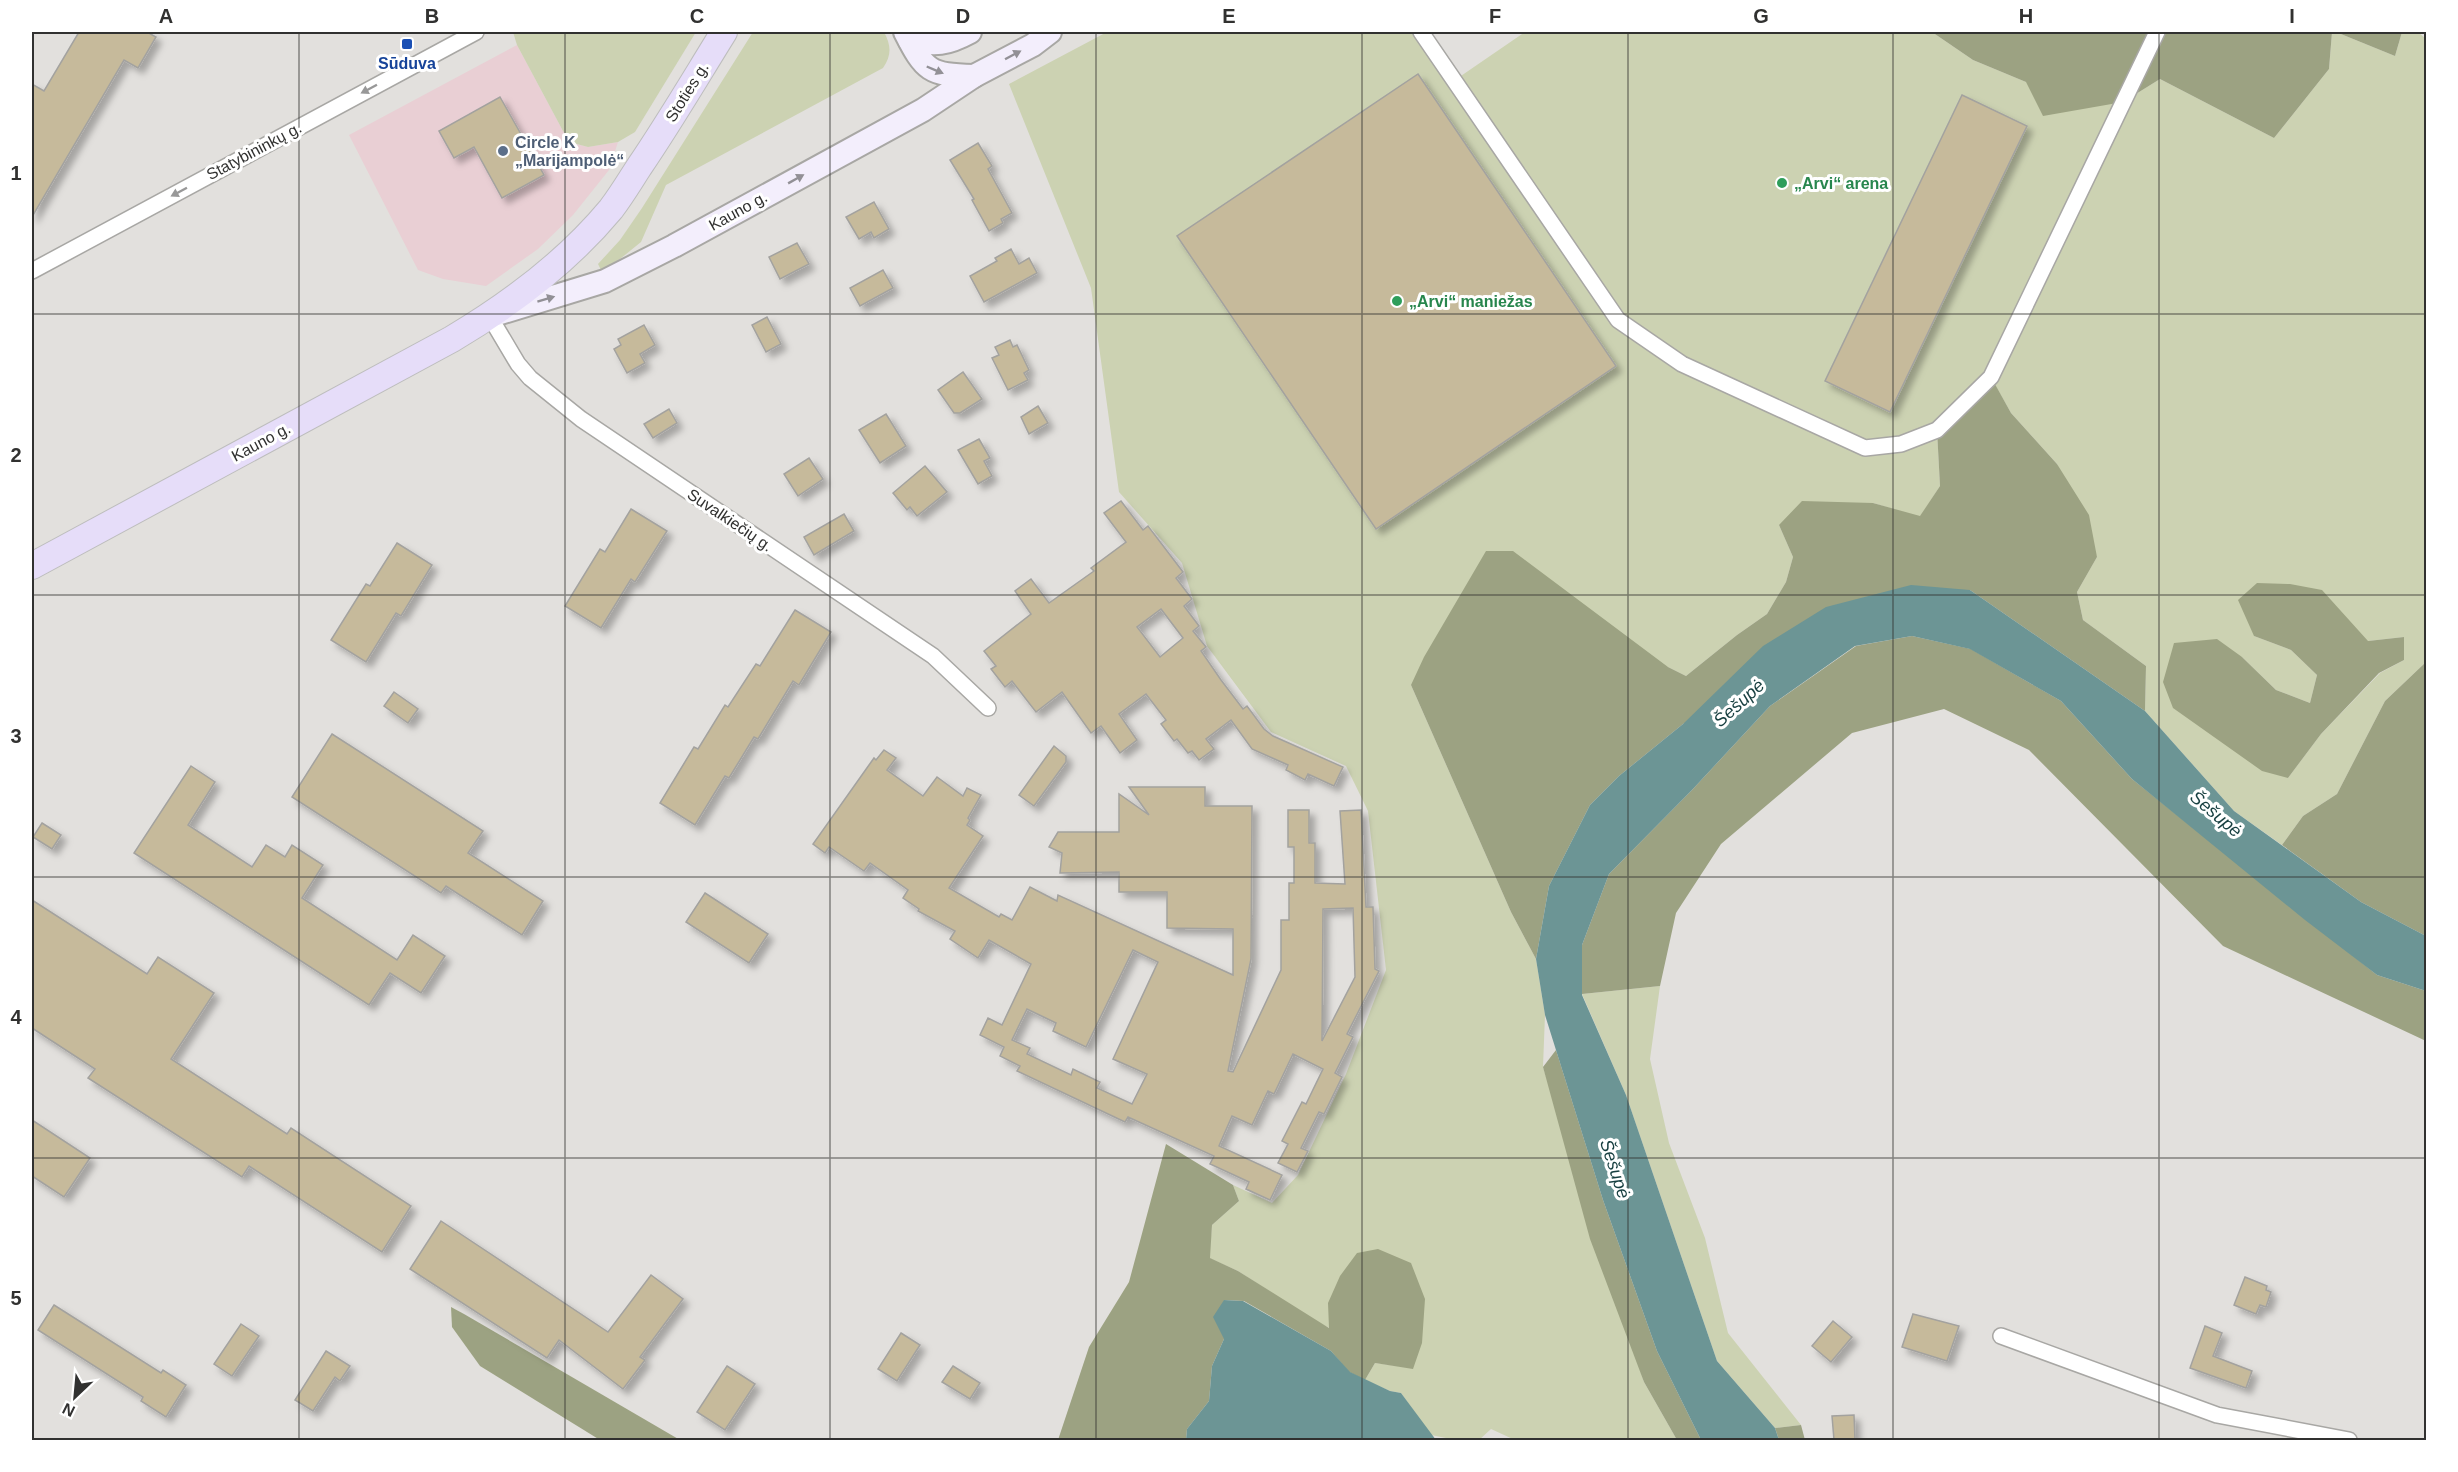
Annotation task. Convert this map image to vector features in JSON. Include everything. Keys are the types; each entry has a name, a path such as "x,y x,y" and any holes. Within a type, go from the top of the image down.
{"main road":[{"name":"Stoties g.","path":"650,152 724,32"},
{"path":"907,36 934,45 956,39 970,32"},
{"name":"Kauno g.","path":"490,317 605,281 922,110 974,76 1033,45 1050,32"},
{"path":"907,36 924,66 947,75 974,76"},
{"name":"Kauno g.","path":"32,566 490,317 575,247 612,208 650,152"}],"street":[{"name":"Statybininkų g.","path":"32,271 476,32"},
{"path":"1421,32 1618,320 1682,364 1865,448 1901,444 1936,430 1991,377 2157,32"},
{"name":"Suvalkiečių g.","path":"490,317 518,364 530,378 581,419 933,656 988,708"},
{"path":"2001,1336 2217,1415 2349,1440"}],"shaded area":[{"path":"517,45 563,131 572,143 588,147 618,142 609,170 573,215 538,249 486,286 443,279 418,270 349,135"}],"green space":[{"path":"513,32 696,32 635,132 618,142 588,147 573,143 563,131 517,45"},
{"path":"753,32 884,32 888,41 889,54 883,68 666,185 641,242 620,259 601,270 598,264 620,240 642,208"},
{"path":"1107,32 1421,32 1455,80 1525,32 1932,32 1973,60 2026,82 2123,102 2160,79 2274,138 2329,69 2332,32 2395,56 2402,32 2418,32 2426,39 2426,662 2385,701 2337,794 2303,816 2282,845 2234,811 2145,711 2146,666 2083,620 2077,592 2097,557 2057,464 2011,413 1991,378 1937,430 1940,486 1920,517 1873,503 1779,525 1793,557 1786,582 1767,614 1686,676 1668,667 1411,685 1511,912 1536,959 1545,1015 1543,1067 1644,1382 1677,1440 1515,1440 1491,1429 1479,1440 1456,1440 1431,1435 1401,1393 1390,1391 1365,1380 1375,1363 1413,1368 1315,1321 1238,1271 1209,1258 1212,1225 1239,1201 1233,1185 1272,1203 1298,1175 1346,1074 1386,970 1368,811 1346,766 1271,732 1207,646 1182,563 1119,492 1091,288 1009,84","holes":["2254,636 2368,641 2404,637 2404,660 2380,673 2321,734 2288,778 2242,657 2276,690 2310,703 2317,675 2291,650"]},
{"path":"1932,32 2332,32 2329,69 2274,138 2160,79 2123,102 2043,116 2026,82 1973,60"},
{"path":"2336,32 2402,32 2395,56"},
{"path":"1991,377 2011,413 2057,464 2089,515 2097,557 2077,592 2083,620 2146,666 2145,711 1970,590 1683,724 1619,776 1590,805 1549,886 1536,959 1511,912 1411,685 1424,657 1486,551 1513,551 1668,667 1686,676 1767,614 1786,582 1793,557 1779,525 1802,501 1873,503 1920,516 1940,486 1937,430"},
{"path":"2257,583 2290,584 2322,590 2368,641 2404,637 2404,660 2379,673 2321,734 2288,778 2262,771 2173,708 2163,682 2174,643 2217,639 2242,657 2276,690 2310,703 2317,675 2291,650 2254,636 2238,600"},
{"path":"1912,636 1971,649 2061,701 2132,779 2377,975 2426,991 2426,1041 2223,946 2029,750 1944,709 1852,733 1721,844 1676,913 1660,986 1582,994 1582,945 1609,874 1692,790 1770,706 1856,646"},
{"path":"2426,662 2426,936 2361,902 2282,845 2303,816 2337,794 2385,701"},
{"path":"1660,986 1650,1059 1669,1143 1705,1238 1728,1333 1801,1425 1775,1428 1717,1361 1626,1095 1582,994"},
{"path":"1556,1050 1603,1200 1657,1351 1701,1440 1677,1440 1644,1382 1590,1239 1543,1067"},
{"path":"1166,1144 1233,1185 1239,1201 1212,1225 1210,1258 1238,1271 1329,1328 1328,1303 1340,1276 1357,1253 1378,1249 1411,1263 1425,1299 1422,1343 1413,1369 1375,1363 1365,1380 1349,1372 1331,1351 1244,1301 1224,1300 1224,1339 1212,1366 1209,1401 1187,1429 1186,1440 1058,1440 1089,1347 1129,1282"},
{"path":"451,1307 680,1440 600,1440 480,1366 452,1327"},
{"path":"1801,1425 1805,1440 1779,1440 1775,1428"}],"water":[{"name":"Šešupė","path":"1911,585 1970,590 2145,711 2234,811 2361,902 2426,936 2426,991 2377,975 2305,920 2132,779 2061,701 1970,649 1912,636 1855,646 1770,706 1692,790 1609,874 1582,945 1582,995 1626,1095 1717,1361 1775,1428 1779,1440 1701,1440 1657,1351 1603,1200 1545,1015 1536,959 1549,886 1590,805 1619,776 1683,724 1763,646 1826,607"},
{"path":"1224,1300 1243,1301 1331,1351 1350,1372 1390,1391 1401,1393 1436,1440 1186,1440 1187,1429 1209,1401 1212,1366 1224,1339 1213,1317"}],"building":[{"path":"79,32 147,32 156,37 138,68 124,60 32,217 32,84 44,91"},
{"name":"„Arvi“ maniežas","path":"1418,74 1616,366 1376,529 1177,236"},
{"path":"1962,95 2027,126 1890,412 1825,381"},
{"name":"Circle K „Marijampolė“","path":"500,97 544,175 502,198 474,147 454,158 439,131"},
{"path":"978,143 992,166 988,169 1012,213 1001,219 1003,223 989,231 972,200 974,199 950,160"},
{"path":"874,202 889,229 874,238 871,232 859,239 846,217"},
{"path":"797,243 809,264 780,279 769,257"},
{"path":"1011,249 1019,264 1029,258 1037,273 984,302 970,276 997,261 995,258"},
{"path":"883,270 893,288 860,306 850,288"},
{"path":"767,317 781,344 766,352 752,325"},
{"path":"644,325 655,345 640,354 645,363 627,373 614,349 621,345 618,339"},
{"path":"1010,340 1013,347 1017,345 1029,370 1024,373 1028,380 1008,390 992,358 999,355 995,347"},
{"path":"963,372 982,399 960,413 954,413 938,390"},
{"path":"1038,406 1048,423 1029,434 1021,417"},
{"path":"669,409 677,423 653,438 644,424"},
{"path":"886,414 906,446 880,463 859,430"},
{"path":"979,439 990,458 984,461 992,476 978,484 958,450"},
{"path":"809,458 823,479 798,496 784,474"},
{"path":"925,466 947,492 917,516 910,507 907,510 893,493"},
{"path":"1121,501 1143,530 1148,526 1183,572 1176,578 1192,599 1184,606 1199,626 1193,631 1206,647 1201,651 1221,680 1243,709 1247,706 1264,729 1273,736 1343,767 1334,786 1308,774 1305,780 1286,770 1288,765 1252,749 1231,720 1206,739 1214,749 1199,760 1192,751 1188,753 1177,739 1174,741 1161,724 1166,720 1146,694 1119,714 1137,740 1120,753 1101,726 1091,733 1062,692 1036,712 1012,681 1005,687 991,669 996,666 984,651 1031,614 1015,591 1031,579 1049,603 1094,571 1091,568 1126,542 1104,513","holes":["1161,609 1183,638 1160,657 1137,627"]},
{"path":"631,509 667,531 635,582 631,579 601,628 565,606 600,549 605,552"},
{"path":"844,514 854,531 814,555 804,537"},
{"path":"397,543 432,565 401,616 396,613 366,662 331,640 366,584 370,586"},
{"path":"795,610 831,632 799,685 793,681 758,739 754,737 729,778 725,776 695,825 660,803 694,747 698,749 725,705 728,707 756,664 760,666"},
{"path":"394,692 418,709 408,723 384,706"},
{"path":"332,734 483,831 468,853 543,901 522,935 446,886 441,893 292,797"},
{"path":"1054,746 1066,756 1066,762 1034,806 1019,795"},
{"path":"884,750 896,758 887,770 923,796 937,777 963,796 967,788 981,795 968,818 970,820 967,825 983,836 949,888 999,917 1001,914 1012,920 1030,887 1057,901 1058,895 1233,975 1233,929 1167,928 1167,892 1119,892 1119,872 1060,873 1062,853 1049,847 1058,832 1119,832 1119,794 1149,815 1129,787 1205,787 1205,806 1252,806 1251,959 1228,1071 1233,1072 1281,970 1281,920 1289,920 1289,883 1294,883 1294,847 1288,847 1288,810 1309,810 1309,843 1315,843 1315,883 1345,884 1340,811 1361,810 1366,907 1373,907 1375,969 1379,971 1347,1034 1353,1037 1335,1073 1342,1077 1324,1114 1319,1112 1301,1148 1308,1151 1297,1172 1278,1163 1288,1144 1282,1141 1302,1102 1306,1104 1323,1069 1293,1054 1274,1094 1268,1091 1252,1125 1232,1116 1219,1146 1282,1175 1270,1200 1246,1189 1249,1182 1210,1164 1214,1156 1128,1117 1125,1122 1017,1071 1020,1066 1000,1056 1004,1047 980,1035 988,1018 1002,1025 1031,964 989,940 978,958 950,939 955,931 918,911 919,909 903,898 908,890 870,863 864,871 829,847 825,853 813,844 874,758 876,760","holes":["1353,908 1355,977 1322,1041 1323,909","1133,950 1158,962 1113,1059 1147,1074 1132,1104 1097,1088 1100,1082 1073,1069 1071,1075 1027,1054 1030,1048 1012,1040 1027,1009 1056,1023 1053,1031 1086,1047"]},
{"path":"191,766 215,782 188,825 252,867 266,845 285,857 292,845 323,865 302,898 397,960 413,935 445,956 421,993 390,973 369,1005 134,853"},
{"path":"42,823 61,835 52,849 33,837"},
{"path":"705,893 768,934 749,963 686,922"},
{"path":"32,900 147,974 158,957 214,993 171,1059 287,1134 291,1128 411,1206 382,1252 249,1166 242,1177 88,1078 95,1069 32,1028"},
{"path":"32,1120 90,1158 64,1197 32,1176"},
{"path":"441,1221 608,1332 651,1275 683,1299 640,1357 645,1360 623,1389 559,1340 547,1358 410,1269"},
{"path":"2245,1277 2267,1286 2266,1290 2271,1292 2266,1307 2260,1305 2256,1314 2234,1305"},
{"path":"54,1305 161,1373 163,1370 186,1385 166,1417 141,1401 143,1397 38,1330"},
{"path":"1913,1314 1959,1326 1947,1361 1902,1347"},
{"path":"1833,1321 1852,1337 1831,1362 1812,1346"},
{"path":"241,1324 259,1336 232,1376 214,1364"},
{"path":"2205,1326 2222,1333 2213,1356 2252,1371 2246,1388 2190,1368"},
{"path":"901,1333 920,1345 897,1381 878,1369"},
{"path":"326,1351 350,1366 340,1381 335,1377 313,1411 295,1400"},
{"path":"727,1366 755,1384 725,1430 697,1412"},
{"path":"953,1366 980,1383 970,1399 942,1382"},
{"path":"1854,1415 1855,1440 1834,1440 1832,1416"}],"place":[{"name":"Sūduva","path":"407,44"},
{"name":"Circle K „Marijampolė“","path":"503,151"},
{"name":"„Arvi“ arena","path":"1782,183"},
{"name":"„Arvi“ maniežas","path":"1397,301"}]}
